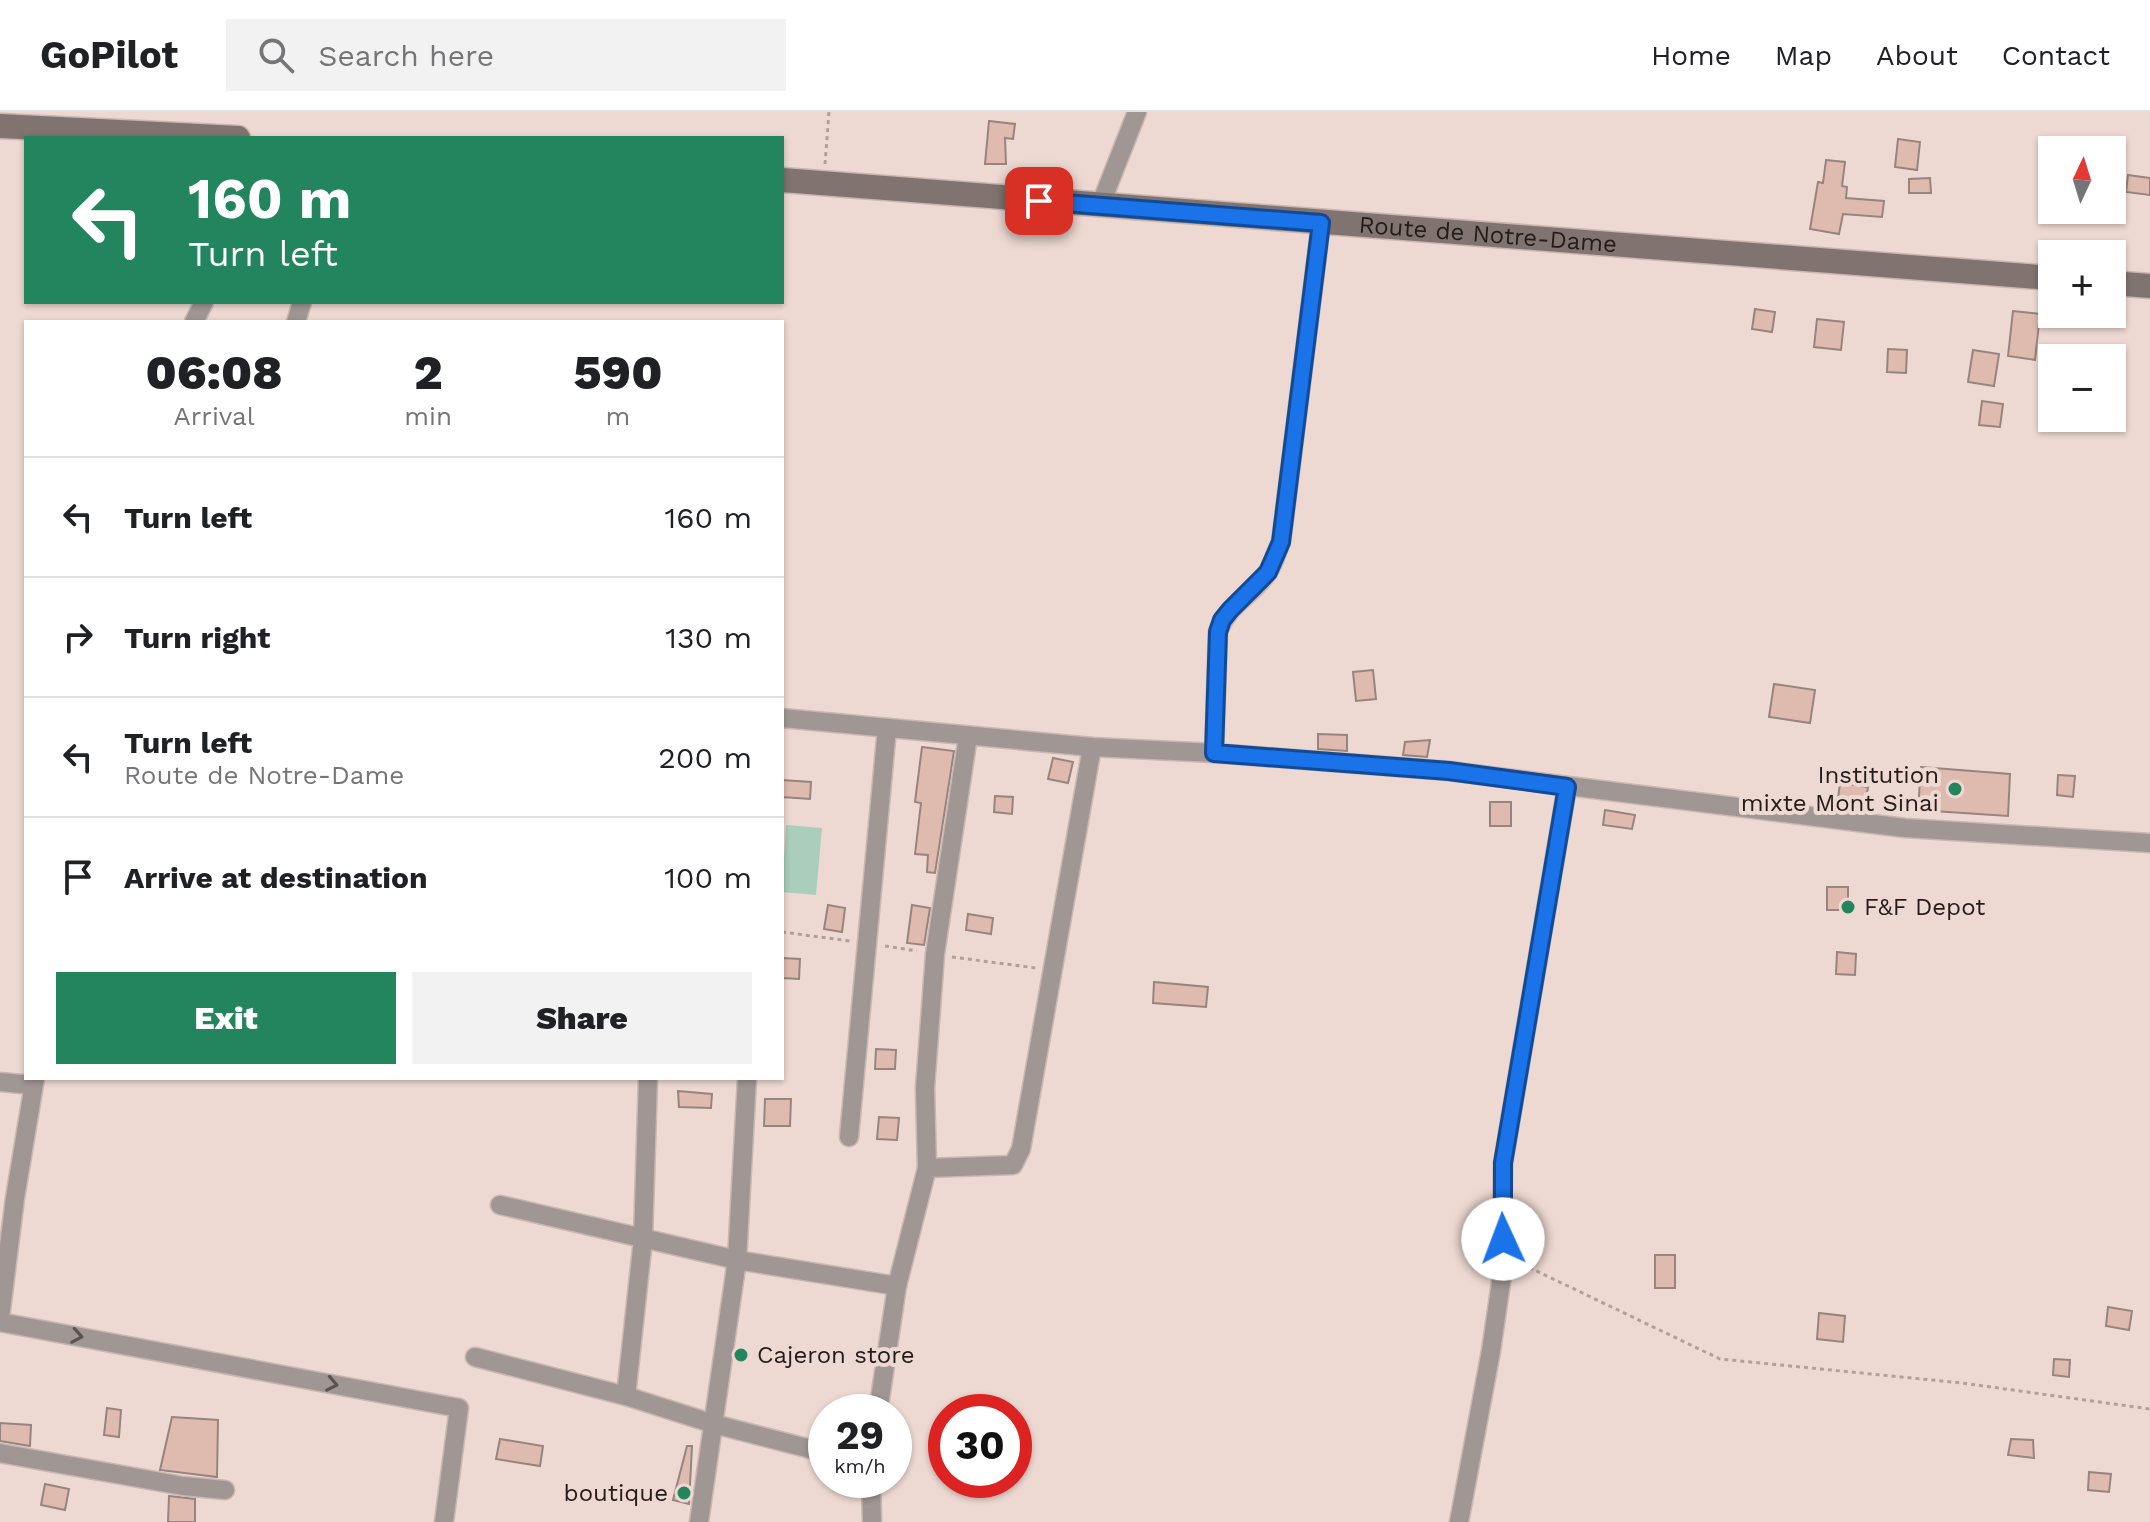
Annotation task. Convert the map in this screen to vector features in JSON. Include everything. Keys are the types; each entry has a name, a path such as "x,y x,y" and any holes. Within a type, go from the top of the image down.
{"street":[{"path":"1100,206 1137,112"},
{"path":"0,126 198,136"},
{"name":"Route de Notre-Dame","path":"784,180 2038,277"},
{"path":"1214,753 1218,632 1222,620 1268,572 1281,542 1321,223"},
{"path":"2126,284 2150,286"},
{"path":"784,718 1092,747 1449,771 1905,828 2150,843"},
{"path":"849,1137 887,728"},
{"path":"881,1394 897,1286 927,1168 925,1088 935,954 968,736"},
{"path":"927,1168 1013,1165 1021,1149 1092,747"},
{"path":"1459,1522 1491,1351 1505,1255 1503,1163 1567,787"},
{"path":"626,1396 643,1239 648,1080"},
{"path":"699,1522 737,1260 747,1080"},
{"path":"0,1082 34,1082 0,1320 459,1408 444,1522"},
{"path":"500,1205 737,1260 897,1286"},
{"path":"475,1357 808,1448"},
{"path":"0,1453 183,1486 225,1490"},
{"path":"871,1498 872,1522"}],"path":[{"path":"824,184 829,112"},
{"path":"1505,1255 1720,1359 1962,1383 2150,1409"}],"green space":[{"path":"786,825 822,828 816,895 784,892"}],"building":[{"path":"989,121 1015,124 1013,139 1005,138 1006,164 985,164"},
{"path":"1898,139 1920,142 1917,170 1895,167"},
{"path":"1826,160 1845,162 1842,186 1847,187 1846,198 1884,201 1882,217 1843,214 1839,234 1810,229 1818,182 1823,183"},
{"path":"2128,175 2150,178 2150,195 2126,192"},
{"path":"1930,178 1931,193 1909,193 1909,179"},
{"path":"1755,309 1775,312 1772,332 1752,329"},
{"path":"2013,311 2038,314 2035,360 2008,356"},
{"path":"1817,319 1844,322 1841,350 1814,347"},
{"path":"1888,349 1907,350 1906,373 1887,372"},
{"path":"1973,350 1999,354 1994,386 1968,382"},
{"path":"1982,401 2003,404 2000,427 1979,425"},
{"path":"1373,670 1376,699 1356,701 1353,672"},
{"path":"1774,684 1815,690 1810,723 1769,717"},
{"path":"1318,734 1347,735 1347,751 1318,749"},
{"path":"1430,740 1427,757 1403,755 1405,742"},
{"path":"922,747 954,751 935,873 927,872 928,855 915,854 921,803 915,802"},
{"path":"1053,758 1073,762 1068,783 1048,779"},
{"path":"1921,767 2010,774 2008,816 1918,810"},
{"path":"2058,775 2075,776 2073,797 2057,795"},
{"path":"784,780 811,782 810,799 784,797"},
{"path":"1840,783 1868,787 1864,811 1837,807"},
{"path":"995,796 1013,797 1012,814 994,812"},
{"path":"1490,802 1511,802 1511,826 1490,826"},
{"path":"1605,810 1635,815 1632,829 1603,825"},
{"path":"1827,887 1848,887 1848,910 1827,910"},
{"path":"828,905 845,908 842,932 824,929"},
{"path":"912,905 930,908 924,945 907,943"},
{"path":"968,914 993,918 991,934 966,930"},
{"path":"1837,952 1856,954 1855,975 1836,974"},
{"path":"784,958 800,959 799,979 784,978"},
{"path":"1154,982 1208,987 1206,1007 1153,1003"},
{"path":"876,1049 896,1050 895,1069 875,1069"},
{"path":"678,1091 712,1094 711,1108 679,1107"},
{"path":"765,1099 791,1099 790,1126 764,1126"},
{"path":"879,1117 899,1118 897,1140 877,1139"},
{"path":"1655,1255 1675,1255 1675,1288 1655,1288"},
{"path":"2108,1307 2132,1311 2129,1330 2106,1326"},
{"path":"1819,1313 1845,1316 1843,1342 1817,1339"},
{"path":"2054,1359 2070,1360 2069,1377 2053,1375"},
{"path":"107,1408 121,1410 119,1437 104,1435"},
{"path":"172,1417 218,1420 217,1477 160,1470"},
{"path":"0,1423 31,1425 30,1446 0,1441"},
{"path":"500,1439 543,1446 540,1466 496,1459"},
{"path":"2011,1439 2033,1440 2034,1458 2008,1455"},
{"path":"687,1446 692,1446 689,1504 673,1500"},
{"path":"2089,1472 2111,1474 2109,1492 2088,1490"},
{"path":"45,1484 69,1489 65,1510 41,1505"},
{"path":"169,1496 195,1499 195,1522 168,1522"}],"place":[{"name":"Institution mixte Mont Sinai","path":"1955,789"},
{"name":"F&F Depot","path":"1848,907"},
{"name":"Cajeron store","path":"741,1355"},
{"name":"boutique","path":"684,1493"}],"route":[{"path":"1039,201 1321,223 1281,542 1268,572 1230,610 1218,632 1214,753 1449,771 1567,787 1503,1163 1503,1239"}]}
